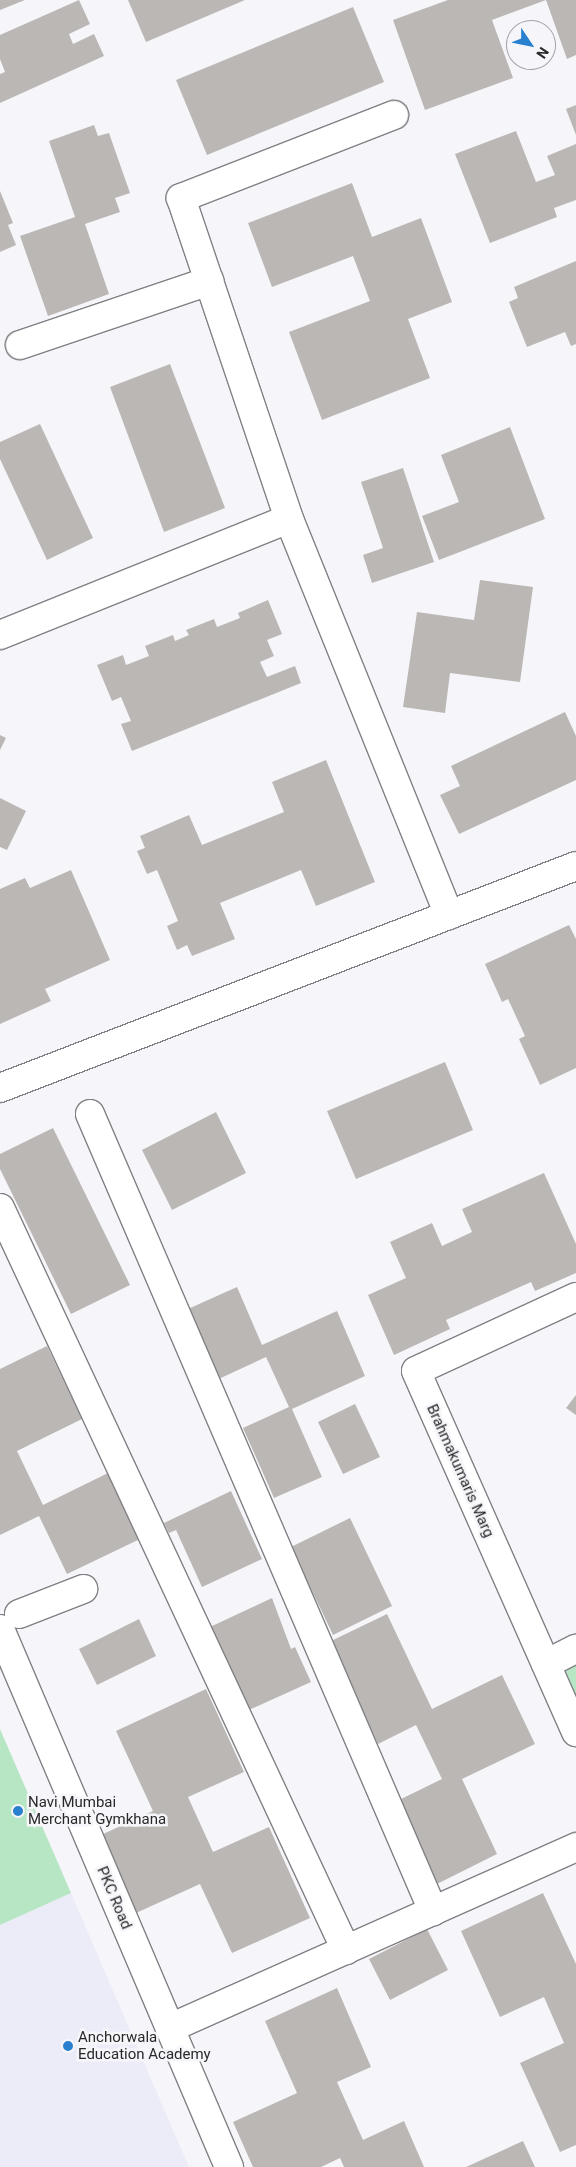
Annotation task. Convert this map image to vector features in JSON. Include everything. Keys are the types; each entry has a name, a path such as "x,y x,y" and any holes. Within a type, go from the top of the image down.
{"street":[{"path":"394,115 181,198 289,519 449,915"},
{"path":"20,345 209,280"},
{"path":"0,635 289,519"},
{"path":"0,1088 576,866"},
{"path":"90,1114 433,1911"},
{"path":"0,1208 346,1950"},
{"name":"Brahmakumaris Marg","path":"576,1297 416,1372 576,1732"},
{"path":"9,1621 83,1589"},
{"name":"PKC Road","path":"9,1621 170,2028 229,2167"},
{"path":"546,1664 576,1649"},
{"path":"170,2028 576,1847"}],"shaded area":[{"name":"Anchorwala Education Academy","path":"71,1893 189,2167 0,2167 0,1925"}],"green space":[{"path":"576,1649 576,1732 546,1664"},
{"name":"Navi Mumbai Merchant Gymkhana","path":"0,1729 71,1893 0,1925"}],"building":[{"path":"0,0 25,0 0,10"},
{"path":"79,0 90,24 69,34 73,44 94,34 104,56 0,103 0,74 5,72 0,59 0,35"},
{"path":"128,0 245,0 146,42"},
{"path":"448,0 546,0 492,20 506,59 506,70 510,70 513,78 425,110 393,20"},
{"path":"546,0 576,0 576,55 567,59 556,28 556,20 553,20"},
{"path":"353,7 384,82 207,155 176,80"},
{"path":"576,105 576,135 566,109"},
{"path":"94,125 98,136 109,133 130,193 115,198 120,212 85,224 109,294 48,316 20,236 75,217 49,141"},
{"path":"516,131 536,182 555,175 547,156 576,144 576,200 554,208 557,217 490,243 455,154"},
{"path":"352,183 372,237 421,218 452,302 408,319 430,378 322,420 289,332 370,301 353,256 272,287 248,223"},
{"path":"0,191 13,223 8,225 16,245 0,252"},
{"path":"576,261 576,344 571,346 565,332 527,347 509,302 518,298 514,287"},
{"path":"170,364 225,508 164,532 110,387"},
{"path":"40,424 93,538 47,560 0,459 0,442"},
{"path":"510,427 545,519 439,560 422,516 459,502 441,455"},
{"path":"403,468 434,562 372,583 363,555 383,548 361,482"},
{"path":"480,580 533,587 520,682 450,673 445,713 403,707 417,612 474,620"},
{"path":"268,600 282,634 267,640 274,656 260,662 267,677 295,666 301,683 132,751 121,724 131,721 121,697 112,701 97,665 123,655 126,665 149,656 145,646 173,635 175,641 189,635 186,630 214,619 217,627 240,618 238,613"},
{"path":"565,712 576,736 576,780 459,834 440,795 460,786 451,766"},
{"path":"0,735 6,738 0,750"},
{"path":"326,760 375,882 316,906 301,870 220,903 235,939 192,956 187,945 177,950 167,926 178,921 157,870 147,874 137,851 145,848 140,836 189,815 202,845 284,812 272,782"},
{"path":"0,798 26,811 7,850 0,847"},
{"path":"71,870 110,960 45,989 51,1001 0,1024 0,889 25,878 30,888"},
{"path":"569,925 576,939 576,1068 540,1085 519,1039 525,1036 508,999 502,1002 485,964"},
{"path":"445,1062 473,1130 356,1179 327,1111"},
{"path":"216,1112 246,1173 172,1210 142,1150"},
{"path":"53,1128 130,1285 71,1314 0,1169 0,1154"},
{"path":"544,1173 576,1244 576,1273 535,1291 531,1282 446,1320 450,1329 394,1355 368,1295 406,1278 390,1242 432,1223 442,1246 472,1232 462,1209"},
{"path":"237,1287 262,1345 337,1311 365,1376 292,1409 322,1477 274,1498 243,1428 289,1407 266,1357 210,1383 179,1313"},
{"path":"47,1346 82,1419 17,1451 43,1505 108,1473 140,1539 67,1574 39,1516 0,1535 0,1369"},
{"path":"576,1395 576,1415 566,1408"},
{"path":"355,1404 380,1457 343,1474 318,1422"},
{"path":"231,1491 262,1559 202,1587 176,1530 169,1533 164,1523"},
{"path":"350,1518 392,1606 333,1635 291,1547"},
{"path":"272,1598 291,1649 295,1647 311,1682 240,1714 210,1627"},
{"path":"387,1614 432,1709 502,1675 535,1744 462,1779 497,1854 437,1884 397,1801 442,1779 416,1725 378,1744 329,1642"},
{"path":"139,1619 156,1656 97,1685 79,1649"},
{"path":"206,1689 244,1772 188,1797 213,1852 269,1827 310,1918 232,1953 200,1884 136,1913 101,1835 153,1811 116,1731"},
{"path":"543,1893 576,1964 576,2145 560,2152 520,2063 564,2043 544,1997 500,2017 461,1931"},
{"path":"427,1929 448,1970 390,2000 369,1959"},
{"path":"337,1988 371,2067 337,2082 363,2140 404,2121 424,2167 344,2167 340,2158 321,2167 253,2167 233,2122 297,2093 265,2021"},
{"path":"523,2141 535,2167 466,2167"}],"place":[{"name":"Navi Mumbai Merchant Gymkhana","path":"18,1811"},
{"name":"Anchorwala Education Academy","path":"68,2046"}]}
